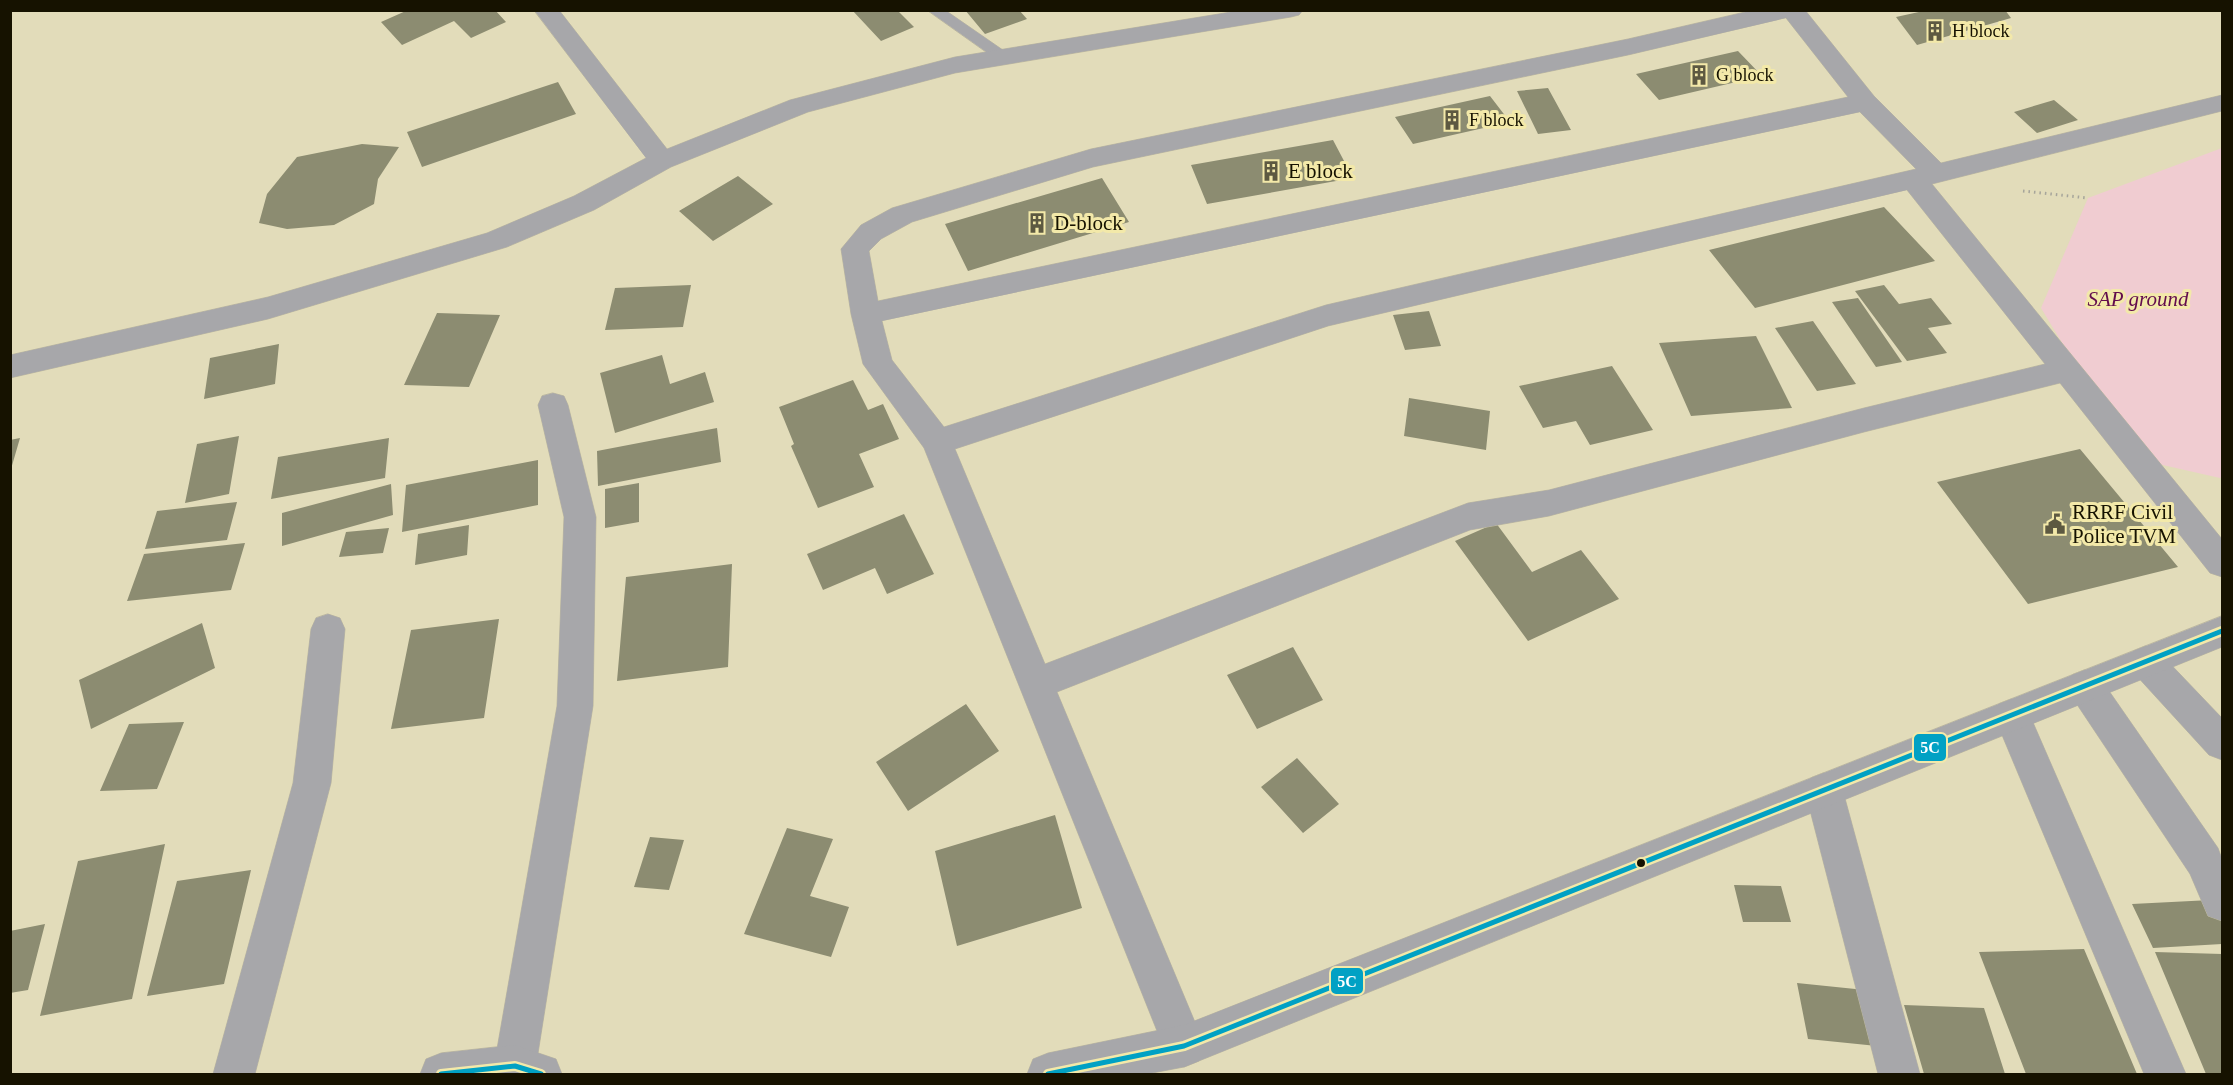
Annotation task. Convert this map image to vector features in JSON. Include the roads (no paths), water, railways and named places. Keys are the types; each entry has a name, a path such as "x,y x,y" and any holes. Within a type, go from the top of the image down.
{"street":[{"path":"546,10 662,161"},
{"path":"10,368 268,308 497,240 584,203 662,161 799,106 955,65 1291,10"},
{"path":"1184,1047 937,442 878,364 866,314 855,249 871,232 902,215 1091,158 1605,52 1790,10 1924,176 2067,370 2223,563"},
{"path":"866,314 1865,102"},
{"path":"937,442 1326,316 1924,176 2223,103"},
{"path":"1036,684 1468,517 1549,503 1864,420 2067,370"},
{"path":"441,1074 528,1070 575,706 580,517 553,405"},
{"path":"234,1074 312,783 328,629"},
{"path":"1048,1074 1184,1047 2223,631"},
{"path":"2146,662 2223,743"},
{"path":"2085,686 2204,861 2223,902"},
{"path":"2012,716 2164,1074"},
{"path":"1824,791 1899,1074"}],"lane":[{"path":"934,10 1005,57"}],"place":[{"name":"H block","path":"1935,31"},
{"name":"G block","path":"1699,75"},
{"name":"F block","path":"1452,120"},
{"name":"E block","path":"1271,171"},
{"name":"D-block","path":"1037,223"},
{"name":"RRRF Civil Police TVM","path":"2055,524"}],"park label":[{"name":"SAP ground","path":"2138,299"}]}
